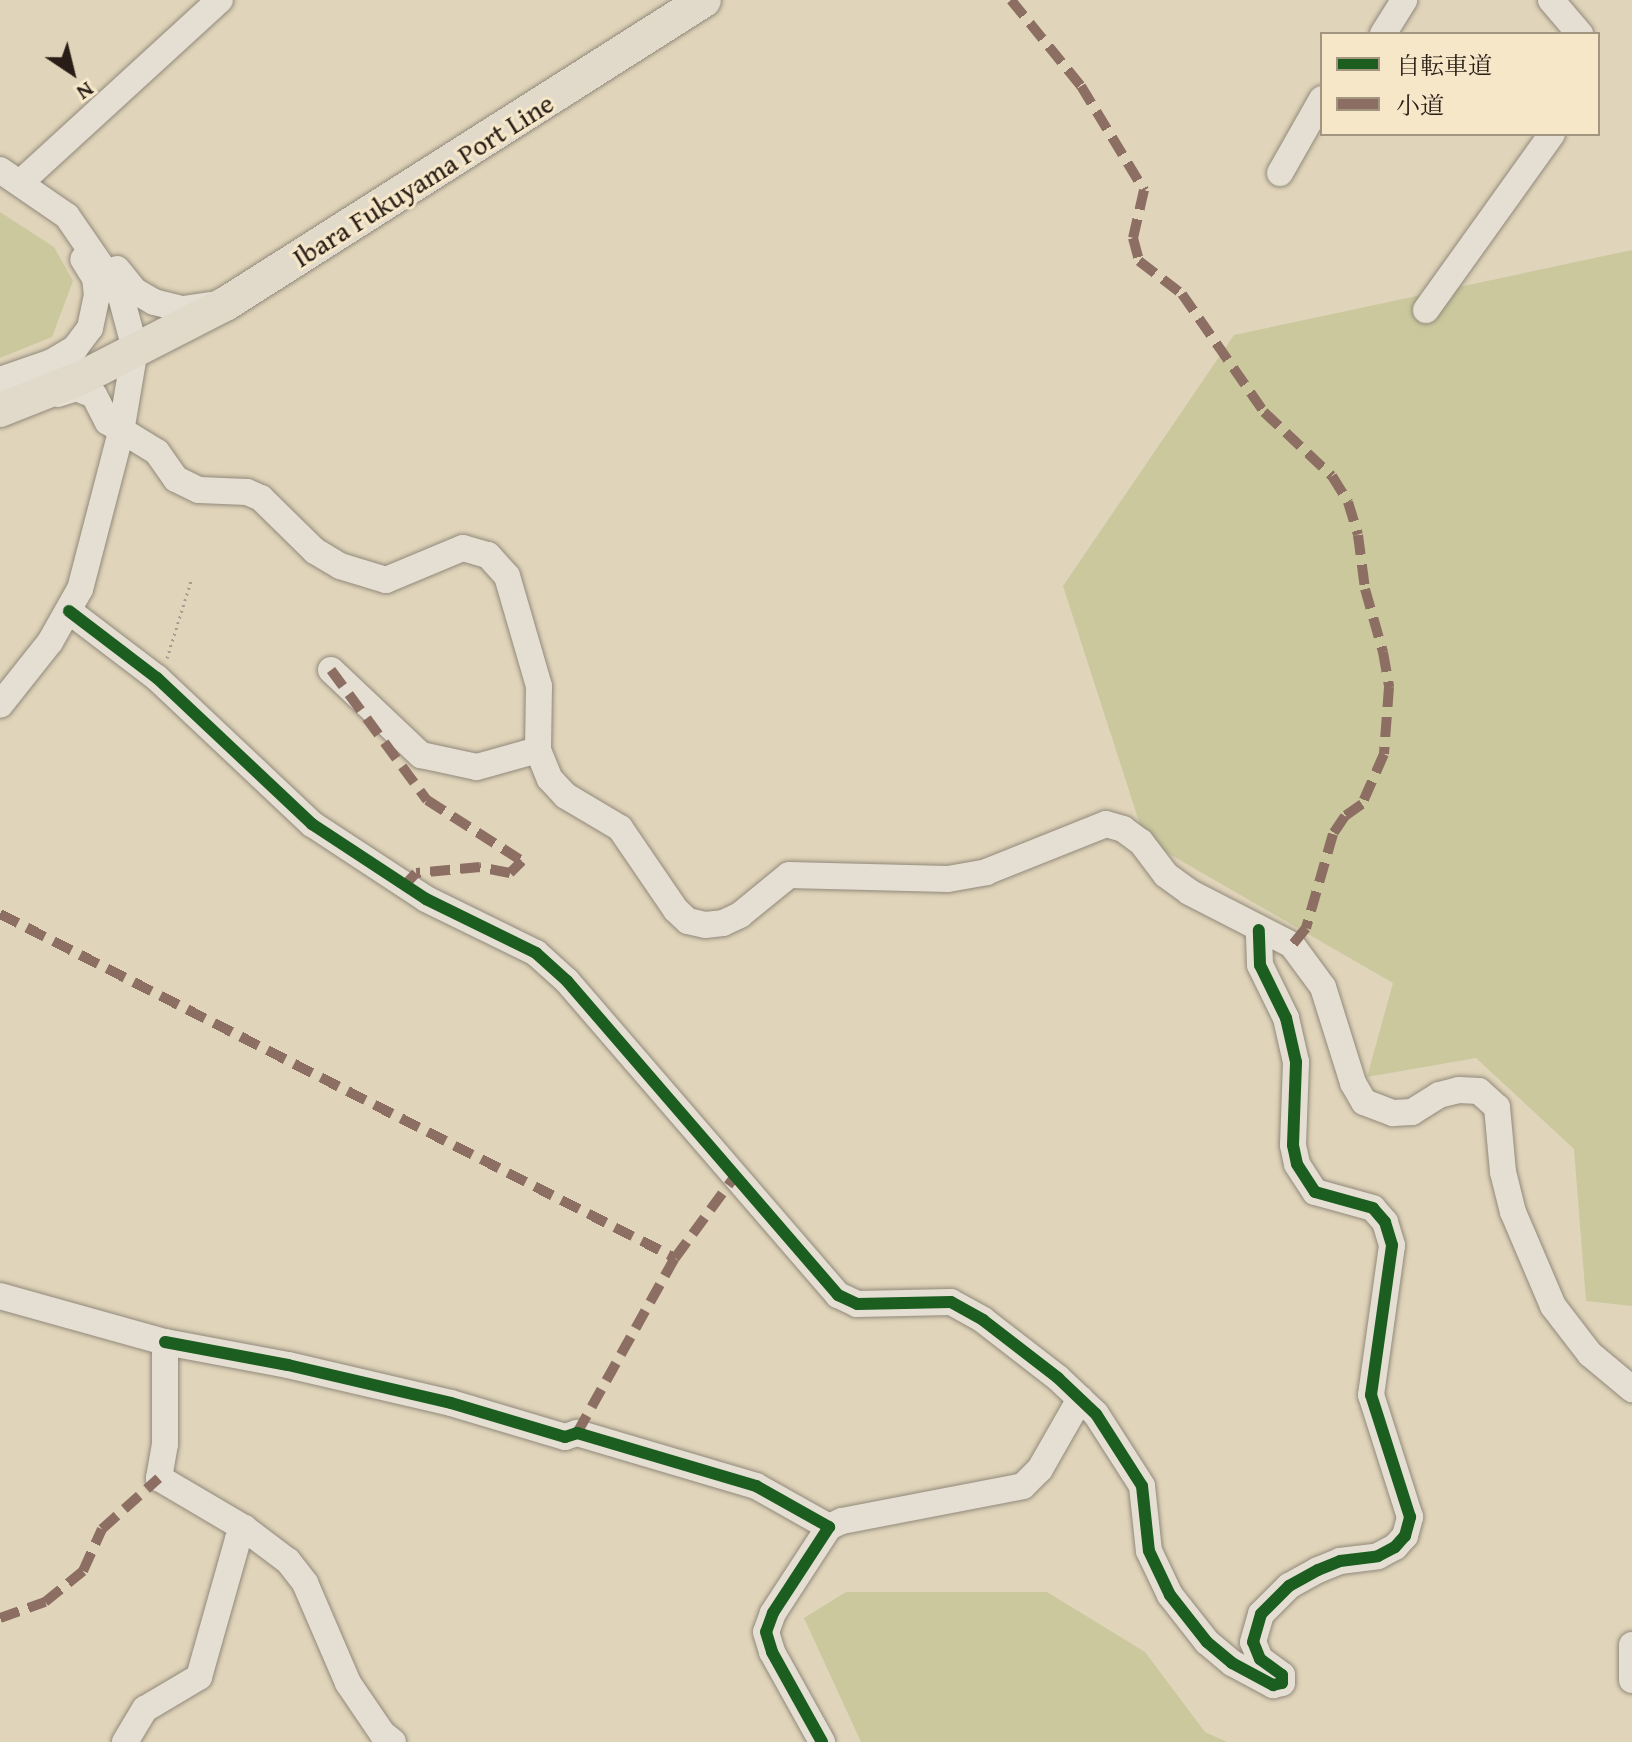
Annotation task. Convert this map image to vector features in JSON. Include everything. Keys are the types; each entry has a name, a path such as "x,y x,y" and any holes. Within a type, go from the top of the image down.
{"main road":[{"name":"Ibara Fukuyama Port Line","path":"5,395 81,378 227,303 704,0"}],"street":[{"path":"220,0 10,177 67,216 86,225 135,291 154,302 183,309 227,303"},
{"path":"1384,32 1404,0"},
{"path":"1551,0 1578,32"},
{"path":"1280,173 1320,103"},
{"path":"1426,310 1551,136"},
{"path":"0,705 50,642 80,589 121,432 135,349 120,293 67,216"},
{"path":"5,395 75,348 94,320 95,278 72,243 67,216"},
{"path":"5,395 33,403 76,388 94,395 108,422 148,445 176,479 199,490 247,492 261,498 315,551 340,566 386,580 463,548 488,555 507,576 539,686 538,750 550,779 566,796 620,828 676,910 688,921 705,925 732,919 789,875 948,879 986,872 1106,824 1123,829 1141,842 1166,875 1189,892 1292,945 1323,987 1353,1083 1364,1102 1393,1113 1412,1112 1439,1095 1459,1090 1479,1091 1497,1107 1503,1172 1513,1212 1553,1306 1590,1354 1632,1389"},
{"path":"69,611 157,678 312,824 426,899 536,953 567,981 838,1295 857,1304 951,1302 983,1320 1058,1378 1096,1414 1142,1486 1149,1551 1170,1595 1207,1642 1263,1682 1273,1685 1282,1683 1282,1675 1260,1659 1253,1642 1261,1614 1289,1586 1318,1570 1340,1561 1378,1556 1395,1547 1405,1536 1410,1517 1371,1395 1392,1245 1385,1222 1373,1208 1330,1199 1315,1192 1297,1164 1293,1145 1296,1062 1286,1018 1260,965 1259,930"},
{"path":"331,670 421,755 477,767 538,750"},
{"path":"0,1296 165,1342 288,1365 451,1403 565,1437 577,1433 756,1486 829,1527"},
{"path":"165,1342 165,1444 159,1478 244,1528 288,1561 305,1583 348,1683 382,1733 393,1742"},
{"path":"822,1742 772,1652 766,1632 773,1613 829,1527 842,1521 1023,1486 1040,1469 1080,1399"},
{"path":"125,1742 145,1709 199,1677 238,1539 244,1528"},
{"path":"1632,1645 1632,1680"}],"path":[{"path":"157,678 170,652 191,581"}],"shaded area":[{"path":"0,212 54,247 73,281 52,337 0,358"},
{"path":"1632,250 1632,1306 1586,1301 1574,1149 1476,1058 1367,1077 1393,983 1145,840 1063,586 1234,335"},
{"path":"846,1592 1047,1592 1145,1652 1205,1732 1227,1742 861,1742 804,1618"}],"marked path":[{"path":"1011,0 1081,86 1144,190 1133,238 1139,261 1182,294 1264,412 1332,476 1348,502 1358,535 1365,589 1383,652 1389,687 1384,754 1362,804 1345,816 1333,834 1306,928 1292,945"},
{"path":"331,670 427,800 522,861 510,873 480,867 416,873 404,886"},
{"path":"0,914 675,1258"},
{"path":"577,1433 675,1258 735,1176"},
{"path":"0,1618 45,1602 83,1571 102,1529 159,1478"}],"cycle path":[{"path":"69,611 157,678 312,824 426,899 536,953 567,981 838,1295 857,1304 951,1302 983,1320 1058,1378 1096,1414 1142,1486 1149,1551 1170,1595 1207,1642 1232,1663 1273,1685 1282,1683 1282,1675 1260,1659 1253,1642 1261,1614 1289,1586 1318,1570 1340,1561 1378,1556 1395,1547 1405,1536 1410,1517 1371,1395 1392,1245 1385,1222 1373,1208 1315,1192 1297,1164 1293,1145 1296,1062 1286,1018 1260,965 1259,930"},
{"path":"165,1342 288,1365 451,1403 565,1437 577,1433 756,1486 829,1527 773,1613 766,1632 772,1652 822,1742"}]}
